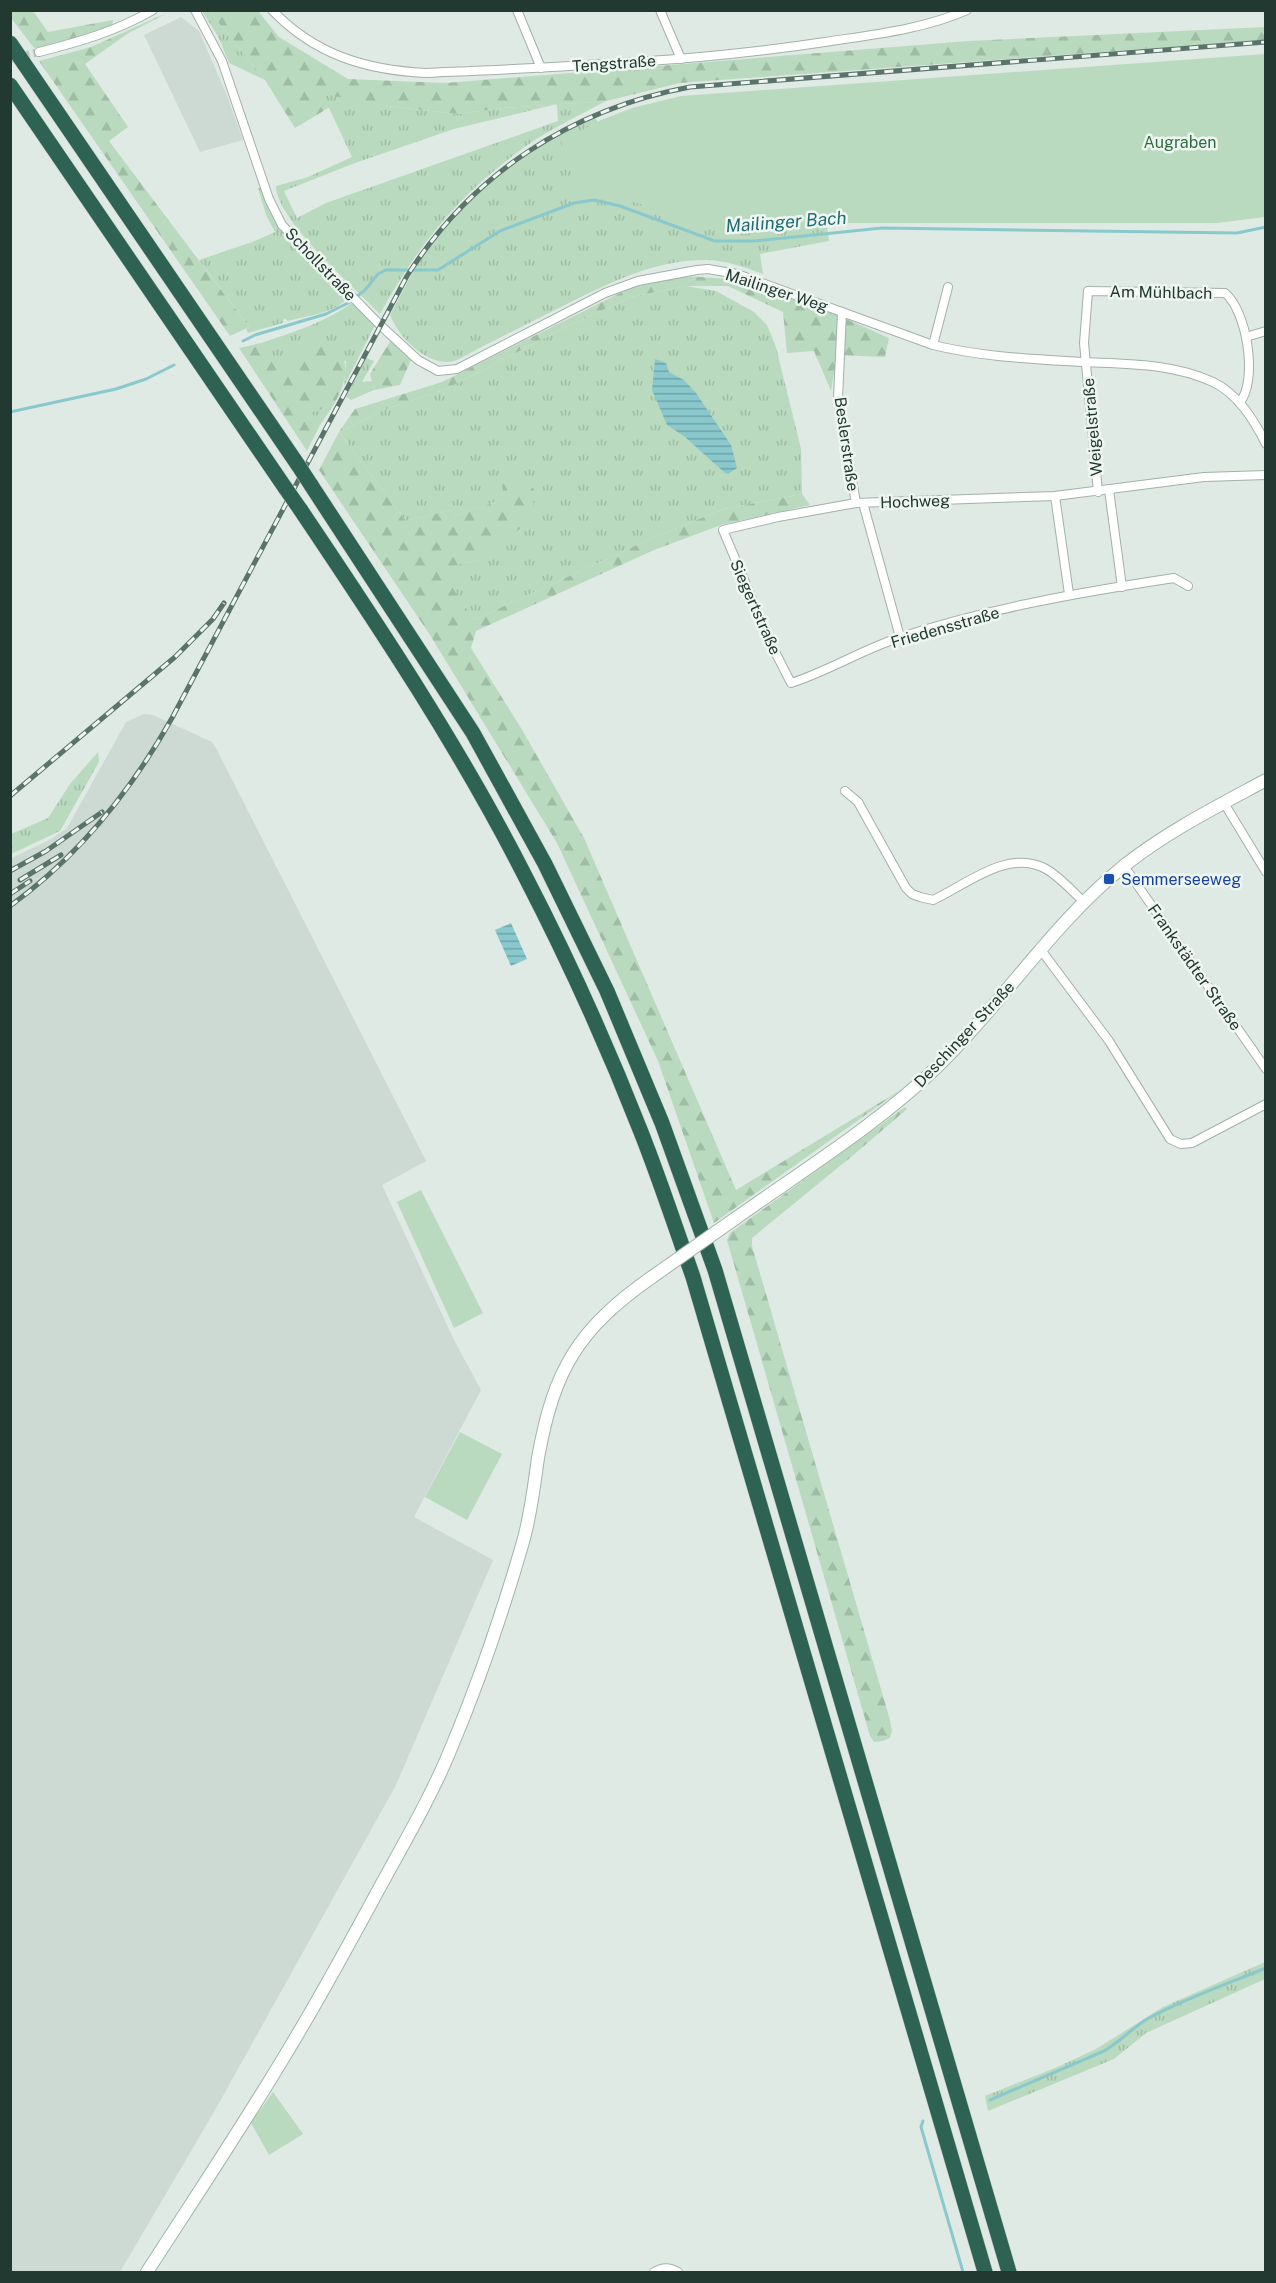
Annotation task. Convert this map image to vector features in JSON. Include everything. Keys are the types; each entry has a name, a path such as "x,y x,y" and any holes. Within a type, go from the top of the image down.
{"highway":[{"path":"10,43 298,465 473,733 545,864 607,992 662,1123 715,1270 1009,2272"},
{"path":"10,85 382,630 447,736 525,875 586,1002 641,1132 693,1277 985,2272"}],"street":[{"path":"39,52 105,33 153,10"},
{"name":"Schollstraße","path":"195,10 226,70 269,199 291,236 388,332 428,367 438,371 457,369"},
{"name":"Tengstraße","path":"272,10 309,41 327,51 391,71 426,73 681,59 771,50 856,37 952,17 967,10"},
{"path":"517,10 541,68"},
{"path":"660,10 681,59"},
{"name":"Mailinger Weg","path":"457,369 605,293 638,280 682,271 708,269 737,274 933,345 960,352 1000,357 1139,364 1179,371 1214,383 1240,402 1266,444"},
{"path":"933,345 948,287"},
{"name":"Am Mühlbach","path":"1087,362 1084,343 1088,291 1225,293 1231,298 1246,337 1250,372 1245,395 1240,402"},
{"name":"Beslerstraße","path":"843,312 838,398 859,503 900,637"},
{"path":"1246,337 1266,331"},
{"name":"Weigelstraße","path":"1087,362 1098,492"},
{"name":"Hochweg","path":"723,530 778,517 859,503 1055,496 1204,477 1266,475"},
{"path":"1109,490 1122,586"},
{"path":"1055,496 1068,594"},
{"name":"Siegertstraße","path":"723,530 763,626 791,683"},
{"name":"Friedensstraße","path":"791,683 900,637 1068,594 1174,579 1188,586"},
{"name":"Deschinger Straße","path":"147,2272 293,2042 421,1811 452,1748 483,1666 528,1524 549,1404 562,1371 578,1345 596,1322 622,1297 876,1120 911,1091 941,1063 1084,902 1124,866 1183,825 1266,780"},
{"path":"845,791 858,802 912,894 933,900 996,867 1011,863 1028,863 1043,867 1052,873 1084,902"},
{"path":"1224,803 1266,872"},
{"name":"Frankstädter Straße","path":"1124,866 1266,1069"},
{"path":"1041,950 1109,1041 1170,1139 1181,1144 1192,1143 1266,1104"},
{"path":"654,2272 661,2268 678,2272"}],"shaded area":[{"path":"181,17 199,31 226,93 243,140 200,152 144,35"},
{"path":"144,714 153,715 212,742 426,1161 382,1185 454,1340 481,1390 414,1517 493,1560 396,1785 214,2112 120,2272 11,2272 10,859 51,839 67,828 126,722"}],"green space":[{"path":"11,11 33,11 48,32 113,20 112,27 54,45 34,48 11,18"},
{"path":"171,11 127,34 85,64 128,127 109,141 249,327 230,336 39,61 91,47"},
{"path":"202,11 209,11 265,80 229,63 219,38"},
{"path":"209,11 258,11 279,37 348,79 445,83 968,41 1265,27 1266,40 680,83 606,101 503,108 458,114 388,106 323,94 330,107 295,128 265,80"},
{"name":"Augraben","path":"1265,54 1265,217 1217,223 833,223 730,235 640,204 611,196 578,192 561,141 601,120 632,108 681,96"},
{"path":"322,93 388,106 458,114 555,104 454,129 355,163 284,191 297,218 326,203 558,121 557,104 606,101 532,142 478,184 441,223 425,244 380,314 302,235 279,200 276,186 308,177 352,157"},
{"path":"595,117 609,143 824,202 829,241 760,254 763,274 734,264 705,260 666,264 629,275 457,360 447,362 436,360 417,350 400,333 390,315 423,253 470,200 515,162 555,137"},
{"path":"258,188 261,188 282,231 347,298 328,311 288,321 284,318 283,323 248,333 246,329 249,327 199,260 275,232 266,215"},
{"path":"685,276 732,279 833,313 889,338 885,357 837,355 831,391 814,351 787,353 783,312 728,286 686,286 631,297 570,325 446,389 383,410 339,432 355,409 442,382 630,288"},
{"path":"686,286 716,291 754,312 767,325 776,347 801,449 802,494 724,509 650,539 474,620 439,569 477,560 504,499 455,516 451,510 406,521 339,432 383,410 446,389 570,325 631,297"},
{"path":"352,303 375,325 344,386 346,361 302,351 296,361 283,373 261,343 319,322"},
{"path":"315,338 340,344 345,361 345,376 333,406 311,412 320,425 307,451 239,348 261,343 283,372 287,364 296,361 301,351"},
{"path":"391,340 411,360 400,385 374,390 370,374"},
{"path":"366,358 374,361 362,382 372,381 374,390 351,400 346,397"},
{"path":"333,406 320,425 310,412"},
{"path":"339,432 406,521 451,510 455,516 504,499 502,485 514,475 534,489 533,511 521,528 477,560 440,569 474,620 650,539 724,509 802,494 810,505 721,525 654,550 476,631 471,648 521,728 584,838 736,1190 902,1089 714,1223 658,1061 557,843 430,635 319,470"},
{"path":"98,752 99,762 60,831 11,854 11,834 48,818 70,784"},
{"path":"905,1107 907,1109 851,1157 752,1238 752,1246 890,1720 892,1731 890,1738 874,1742 870,1736 727,1240 730,1233"},
{"path":"421,1190 483,1313 454,1328 397,1202"},
{"path":"460,1432 502,1454 467,1520 425,1497"},
{"path":"1265,1962 1265,1979 1146,2033 1114,2059 988,2111 985,2096 1096,2049 1163,2007"},
{"path":"273,2092 303,2134 269,2155 251,2123"}],"water":[{"path":"655,359 666,363 669,372 684,380 696,393 731,445 737,468 728,474 725,473 685,437 667,425 652,390"},
{"path":"511,923 527,959 511,966 495,930"}],"waterway":[{"name":"Mailinger Bach","path":"243,341 255,335 326,314 350,302 365,290 378,274 386,270 438,270 500,231 574,203 594,200 620,206 715,241 754,241 882,228 1237,233 1266,227"},
{"name":"Mailinger Bach","path":"10,412 116,389 146,379 174,365"},
{"path":"990,2100 1104,2051 1143,2022 1163,2011 1266,1968"},
{"path":"923,2121 921,2127 963,2272"}],"tunnel":[{"path":"10,59 39,52"}],"railway":[{"path":"10,906 35,887 81,844 139,771 172,718 407,276 433,239 462,207 494,177 528,152 565,130 605,111 646,97 690,87 1266,42"},
{"path":"10,796 175,657 213,619 224,603"},
{"path":"10,871 46,851 102,812"},
{"path":"20,880 61,855"},
{"path":"10,894 30,881"}],"place":[{"name":"Semmerseeweg","path":"1109,879"}]}
